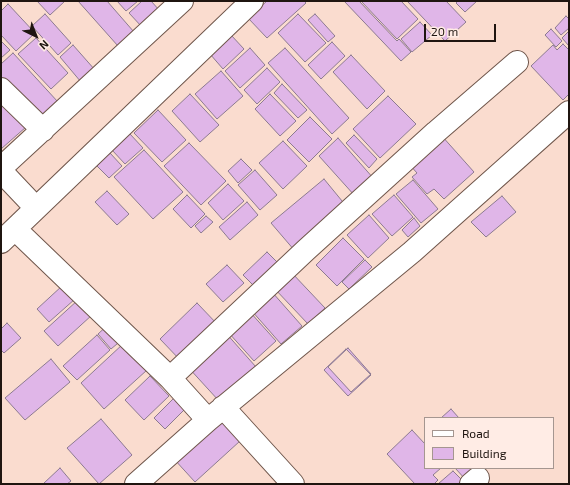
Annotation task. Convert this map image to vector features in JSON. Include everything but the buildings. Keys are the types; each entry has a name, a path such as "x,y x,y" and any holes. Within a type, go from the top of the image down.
{"street":[{"path":"31,203 2,172 43,130 182,1"},
{"path":"252,1 31,203 8,236 170,378 215,413 293,484"},
{"path":"170,378 306,250 436,132 517,62"},
{"path":"1,89 43,130"},
{"path":"136,484 215,413 412,252 569,112"}]}
